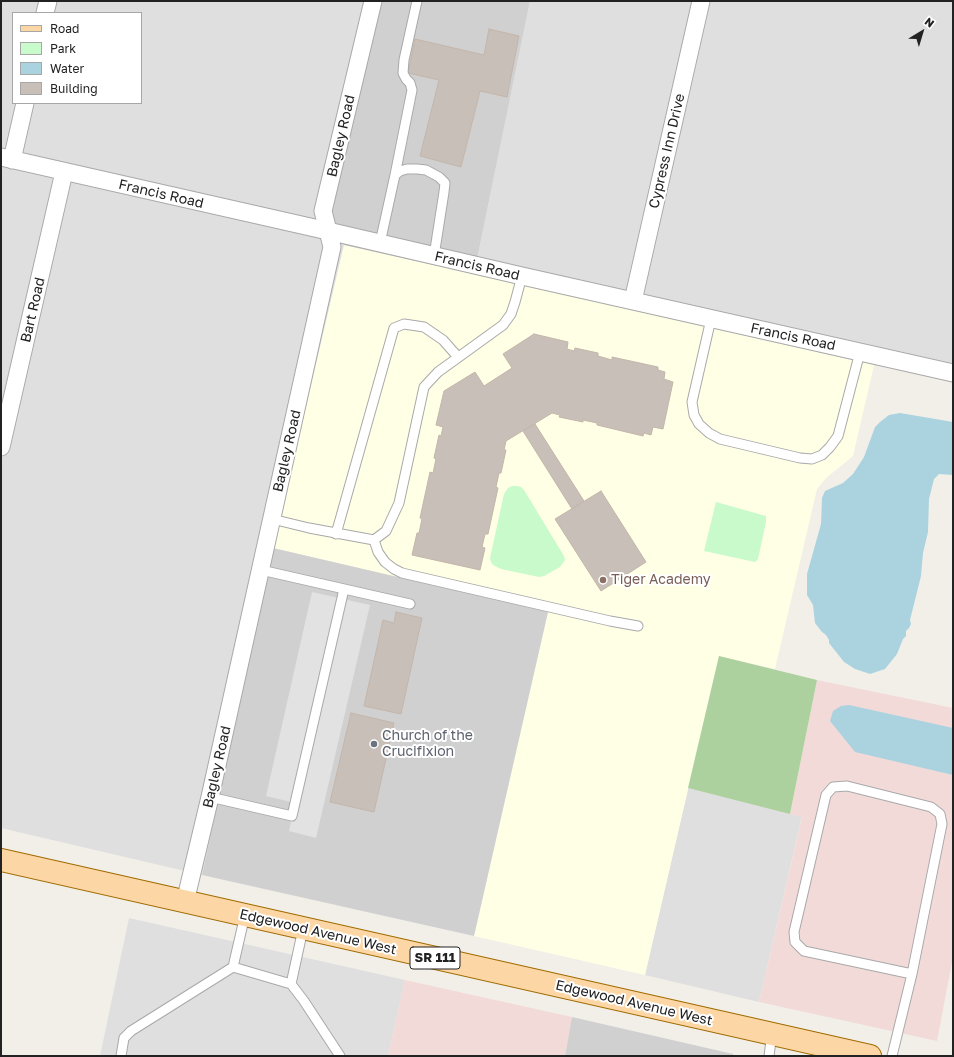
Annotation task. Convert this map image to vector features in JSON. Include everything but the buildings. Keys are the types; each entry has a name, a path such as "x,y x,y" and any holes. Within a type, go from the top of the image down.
{"main road":[{"name":"Edgewood Avenue West","path":"1,860 870,1056"}],"street":[{"path":"45,12 48,1"},
{"name":"Bagley Road","path":"185,902 261,570 332,247 323,211 372,1"},
{"name":"Cypress Inn Drive","path":"633,301 701,1"},
{"path":"6,159 25,104"},
{"name":"Francis Road","path":"6,159 953,373"},
{"name":"Bart Road","path":"1,447 64,172"}],"lane":[{"path":"380,243 412,90 410,83 403,73 404,60 417,1"},
{"path":"395,175 407,168 417,168 426,170 439,177 445,183 434,256"},
{"path":"272,519 336,534 374,540 386,531 399,503 424,387 438,372 503,325 511,314 516,302 522,276"},
{"path":"711,319 692,402 694,415 699,424 709,433 720,439 800,458 812,458 822,455 830,448 838,436 860,352"},
{"path":"336,534 394,328 404,324 424,327 443,340 458,357"},
{"path":"374,540 378,552 385,562 402,573 610,621 638,626"},
{"path":"261,570 410,604"},
{"path":"210,797 292,816 344,589"},
{"path":"892,1056 912,974 942,824 940,814 931,807 908,801 847,786 833,787 826,796 794,932 795,942 804,951 912,974"},
{"path":"121,1056 124,1038 131,1031 233,967 245,915"},
{"path":"291,984 303,928"},
{"path":"233,967 291,984 340,1056"},
{"path":"769,1056 772,1034"}],"shaded area":[{"path":"1,1 378,1 331,217 344,245 273,548 202,875 1,828"},
{"path":"378,1 530,1 474,274 344,245 331,217"},
{"path":"530,1 953,1 953,382 474,274"},
{"name":"Tiger Academy","path":"344,245 874,365 853,456 826,478 817,489 775,669 719,656 645,975 474,936 548,612 273,548"},
{"name":"Church of the Crucifixion","path":"273,548 548,612 474,936 202,875"},
{"path":"312,592 370,605 316,838 289,831 295,803 266,796"},
{"path":"817,680 953,708 953,957 937,1041 759,1002 802,817 790,814"},
{"path":"688,788 802,816 759,1002 645,975"},
{"path":"129,918 405,980 388,1056 100,1056"},
{"path":"405,980 572,1017 565,1056 388,1056"},
{"path":"572,1017 733,1054 733,1056 565,1056"}],"green space":[{"path":"512,486 521,487 524,490 564,556 565,560 560,567 544,576 539,577 501,569 493,565 491,562 490,558 504,494 508,488"},
{"path":"716,502 766,516 758,559 755,562 704,551"},
{"path":"719,656 817,680 790,814 688,788"}],"water":[{"path":"900,413 953,422 953,475 939,474 934,479 929,499 928,532 923,553 921,576 910,620 911,624 906,631 906,636 903,639 897,654 885,669 870,674 855,669 844,662 829,643 826,635 815,623 813,605 807,595 807,574 821,524 822,498 825,491 843,483 853,474 864,457 875,427 889,415"},
{"path":"849,705 953,728 953,775 855,752 830,721 833,711 841,706"}],"place":[{"name":"Tiger Academy","path":"603,580"},
{"name":"Church of the Crucifixion","path":"374,744"}]}
